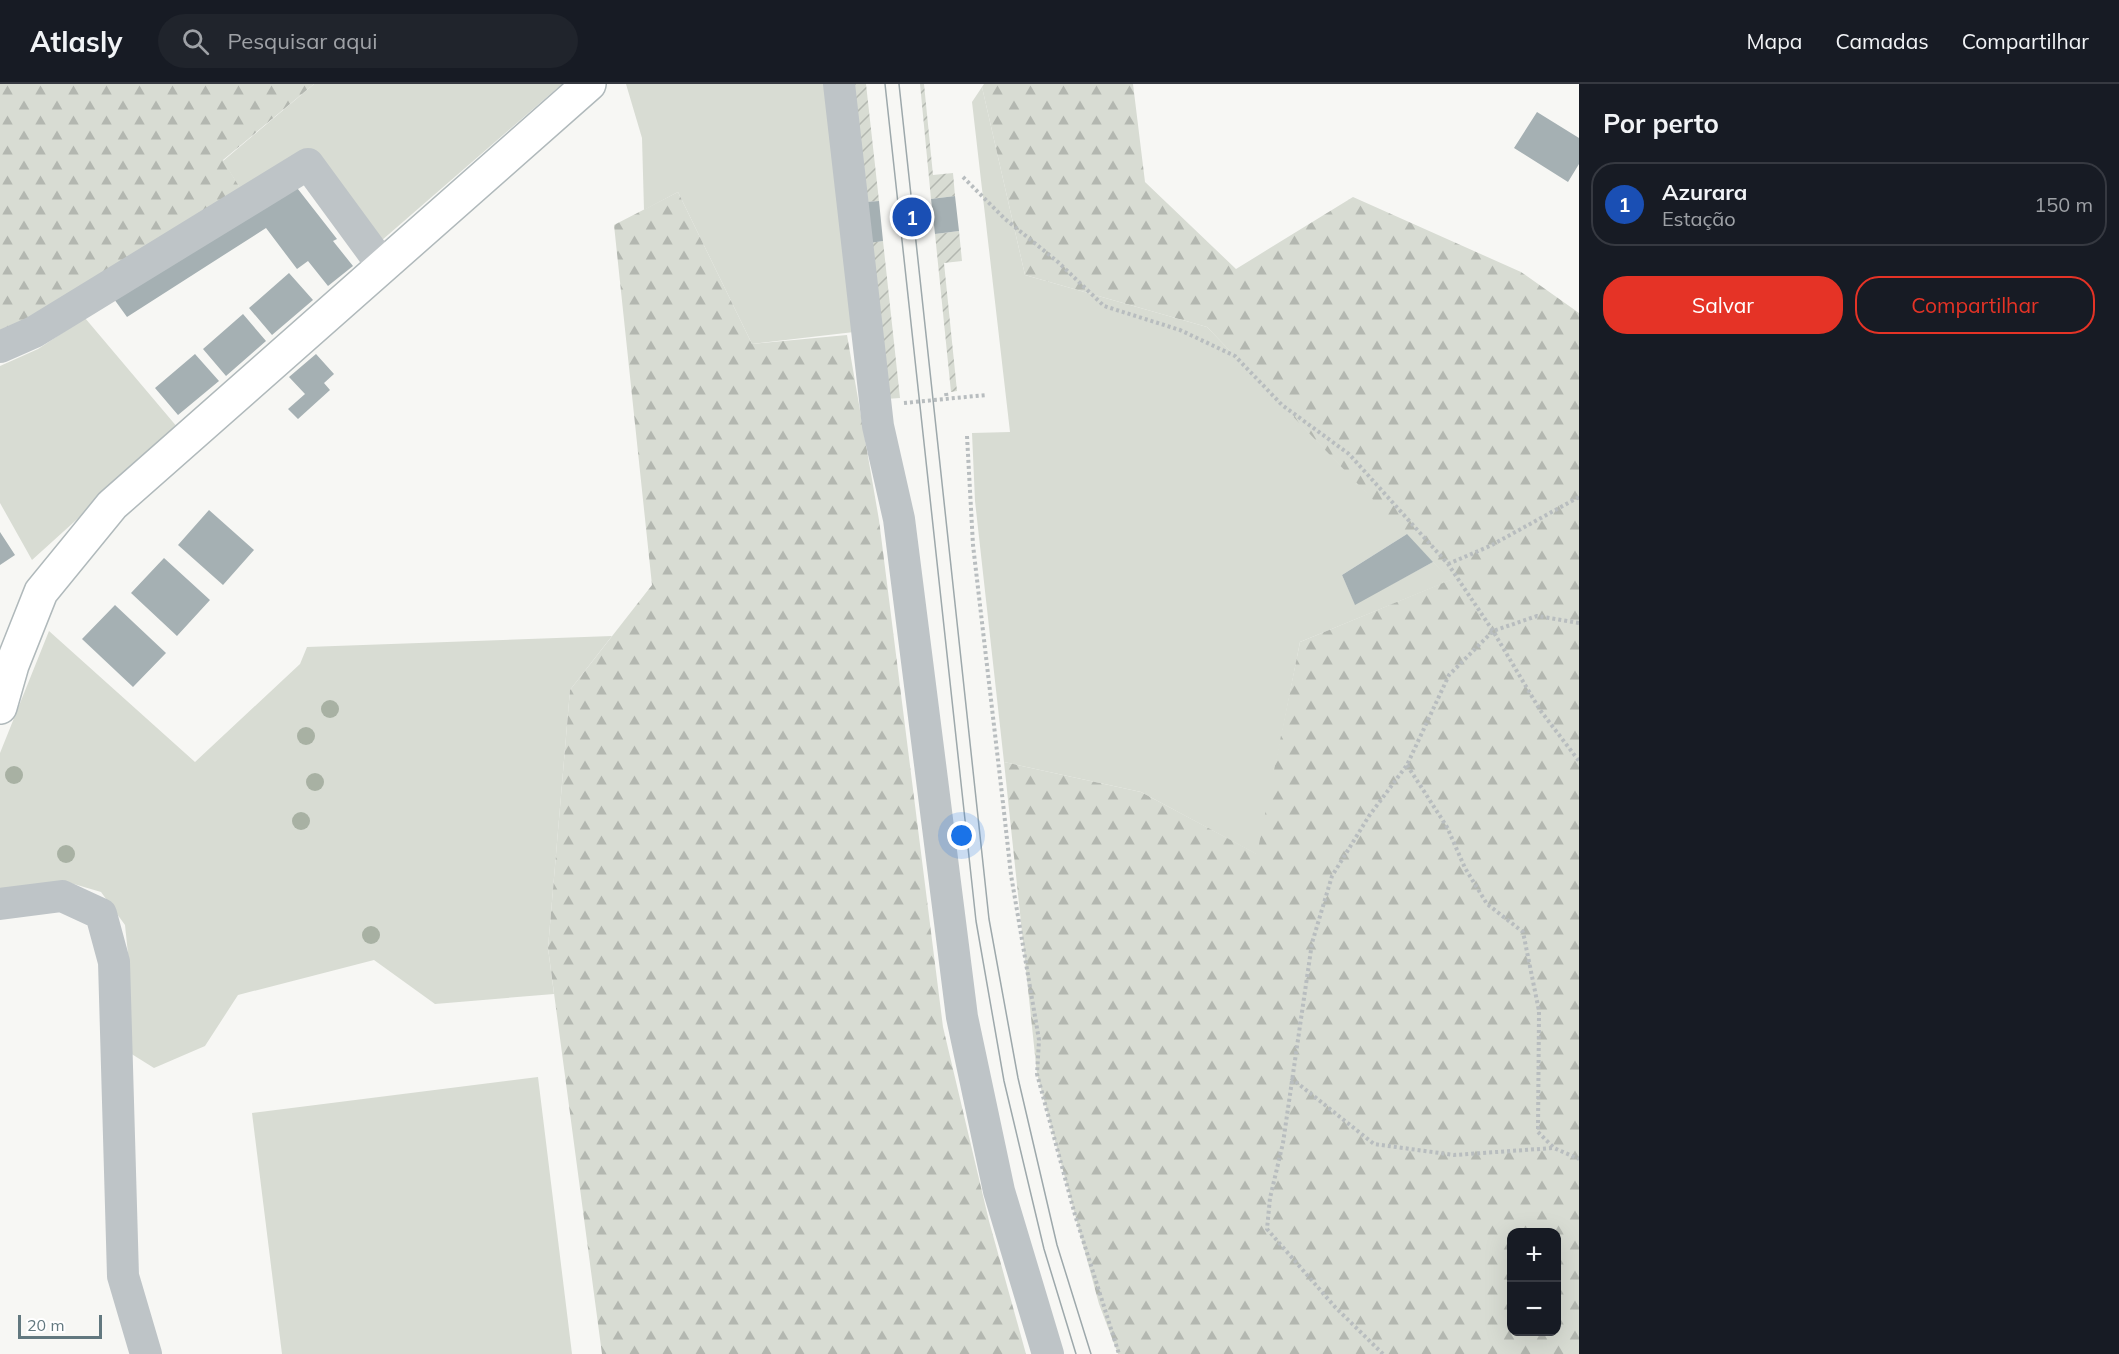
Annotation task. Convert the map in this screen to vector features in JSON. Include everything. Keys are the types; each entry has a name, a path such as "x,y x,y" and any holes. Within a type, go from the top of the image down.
{"street":[{"path":"0,707 12,665 41,592 112,505 589,84"},
{"path":"839,84 876,406 899,519 962,1017 999,1191 1048,1354"},
{"path":"0,347 34,332 308,164 382,266"},
{"path":"0,904 62,896 101,914 114,962 123,1276 146,1354"}],"path":[{"path":"963,177 1005,219 1058,262 1104,306 1180,330 1235,356 1282,405 1349,454 1448,564 1493,631 1540,710 1579,761"},
{"path":"946,393 947,399"},
{"path":"876,406 986,395"},
{"path":"967,436 973,545 1009,855 1039,1040 1037,1074 1075,1215 1119,1354"},
{"path":"1448,564 1490,546 1579,497"},
{"path":"1383,1354 1335,1307 1267,1229 1312,944 1332,876 1369,816 1407,765 1449,675 1493,631 1537,616 1579,623"},
{"path":"1407,765 1447,827 1464,868 1487,904 1523,932 1539,1011 1538,1132 1554,1148 1579,1159"},
{"path":"1291,1077 1374,1144 1454,1155 1554,1148"}],"green space":[{"path":"0,84 314,84 223,160 243,193 0,338"},
{"path":"314,84 562,84 381,241 311,151 243,193 223,161"},
{"path":"626,84 828,84 854,332 752,344 678,192 644,210 642,138"},
{"path":"851,84 866,84 879,201 865,202 870,243 883,241 900,398 886,399"},
{"path":"920,84 924,84 933,175 953,173 955,196 931,199"},
{"path":"984,84 1133,84 1145,182 1236,269 1353,197 1521,272 1579,313 1579,1354 1118,1354 1099,1304 1037,1074 1004,762 1141,792 1257,854 1300,642 1450,580 1207,327 1025,275 982,87"},
{"path":"982,87 1025,275 1207,327 1407,534 1342,575 1355,604 1433,562 1451,580 1300,642 1258,855 1141,792 1004,762 975,501 972,433 1010,432 972,102"},
{"path":"678,192 752,344 847,335 879,520 943,1027 989,1221 1026,1354 602,1354 548,948 570,690 652,585 614,225"},
{"path":"959,231 962,261 944,263 957,391 951,392 935,234"},
{"path":"85,318 178,428 32,560 0,503 0,366 38,349"},
{"path":"49,631 195,762 300,664 307,647 612,636 570,690 548,948 554,994 435,1004 374,960 238,995 205,1046 154,1068 130,1053 130,973 125,925 101,892 67,882 0,891 0,753"},
{"path":"538,1077 572,1354 282,1354 252,1113"}],"building":[{"path":"1537,112 1579,138 1579,164 1568,182 1514,148"},
{"path":"294,184 337,239 333,241 353,266 328,286 308,261 297,269 266,228 127,317 114,299"},
{"path":"955,196 959,231 935,234 931,199"},
{"path":"879,201 883,241 870,243 865,202"},
{"path":"289,273 313,300 272,335 249,308"},
{"path":"243,314 266,341 226,376 203,349"},
{"path":"195,354 219,381 178,415 155,388"},
{"path":"316,354 334,374 324,383 330,390 298,419 288,409 305,394 289,377"},
{"path":"209,510 254,550 223,585 178,545"},
{"path":"0,532 15,555 0,565"},
{"path":"1407,534 1433,562 1355,605 1342,575"},
{"path":"164,558 210,600 177,636 131,593"},
{"path":"115,605 166,653 133,687 82,639"}],"tram line":[{"path":"885,84 976,921 1004,1081 1044,1249 1076,1354"},
{"path":"899,84 989,919 1018,1078 1057,1245 1091,1354"}],"place":[{"name":"Azurara","path":"912,217"}]}
